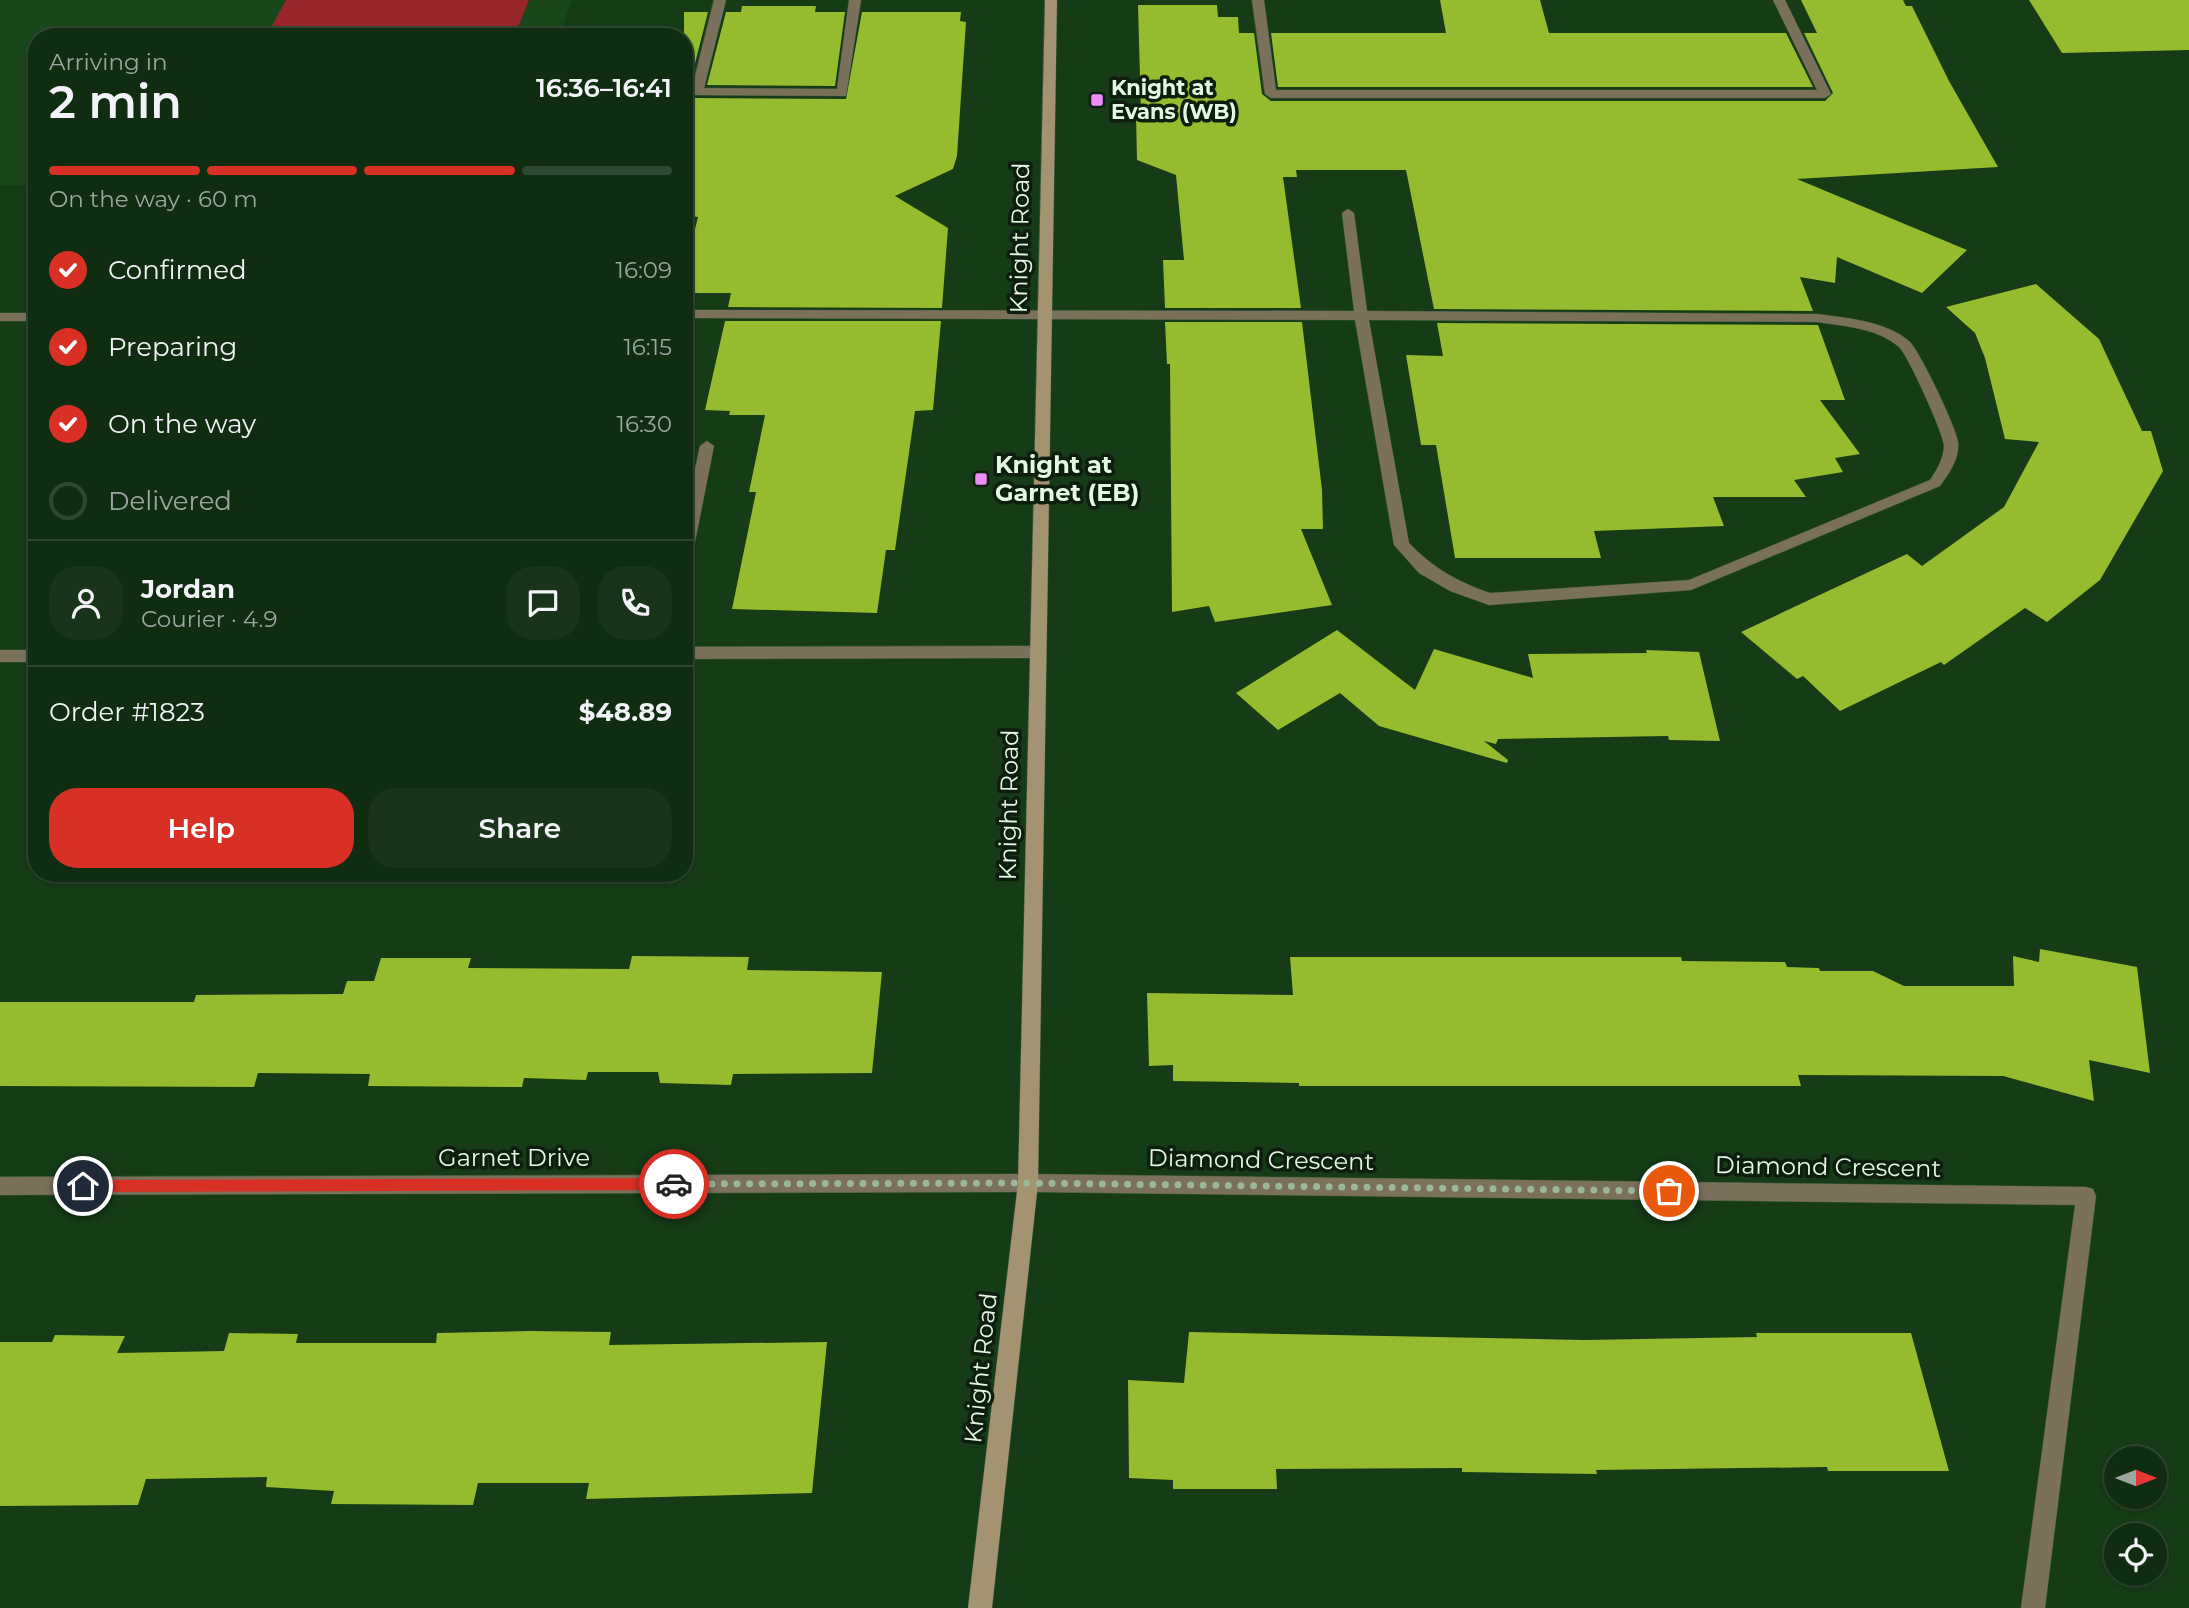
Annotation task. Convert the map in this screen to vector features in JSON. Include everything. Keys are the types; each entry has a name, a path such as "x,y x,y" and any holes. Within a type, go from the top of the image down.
{"street":[{"path":"720,0 697,92 842,93 855,0"},
{"name":"Knight Road","path":"980,1608 1028,1183 1051,0"},
{"path":"1258,0 1271,94 1825,94 1779,0"},
{"path":"693,314 1044,313 1361,315 1817,318 1851,322 1884,333 1908,347 1951,442 1946,468 1936,483 1691,585 1489,599 1456,587 1425,569 1402,545 1361,315 1348,213"},
{"path":"0,317 28,317"},
{"path":"693,514 707,446"},
{"path":"693,653 1038,652"},
{"path":"0,656 28,656"},
{"name":"Garnet Drive","path":"0,1186 1028,1183"},
{"name":"Diamond Crescent","path":"1028,1183 2086,1196 2033,1608"}],"shaded area":[{"path":"0,0 572,0 562,28 28,28 28,185 0,185"},
{"path":"286,0 529,0 518,28 271,28"}],"building":[{"path":"1440,0 1540,0 1549,33 1786,33 1813,87 1278,87 1271,33 1446,33"},
{"path":"1801,0 1903,0 1906,6 1912,6 1949,81 1998,167 1797,179 1967,250 1922,293 1837,257 1835,283 1800,277 1813,311 1434,309 1406,170 1296,170 1297,177 1283,177 1301,308 1165,308 1163,260 1184,260 1176,175 1137,160 1136,115 1141,115 1138,5 1217,5 1218,17 1238,17 1239,33 1254,33 1262,94 1271,101 1825,101 1833,93 1804,33 1817,33"},
{"path":"2029,0 2189,0 2189,50 2062,53"},
{"path":"742,6 816,6 815,12 845,12 835,86 707,85 726,12 741,12"},
{"path":"684,12 708,12 693,71 693,28 684,28"},
{"path":"862,12 961,12 960,21 966,22 957,156 953,169 895,196 948,228 942,308 728,307 731,293 693,293 693,237 698,217 693,216 693,98 846,99"},
{"path":"2036,284 2099,339 2142,431 2151,431 2163,471 2100,580 2047,622 2025,608 1944,665 1941,662 1840,711 1803,676 1797,679 1741,632 1907,554 1922,566 2004,507 2039,442 2005,439 1985,358 1975,333 1946,307"},
{"path":"725,321 941,321 933,410 915,411 895,550 886,550 877,613 732,609 756,492 749,492 765,415 729,415 730,411 705,410"},
{"path":"1165,322 1302,322 1322,490 1323,529 1301,529 1332,605 1215,622 1209,606 1172,612 1170,364 1167,364"},
{"path":"1437,323 1818,325 1845,400 1820,400 1860,454 1835,458 1843,472 1794,480 1806,497 1713,497 1724,526 1594,531 1601,558 1455,558 1436,445 1421,445 1406,355 1443,356"},
{"path":"1337,630 1415,690 1434,649 1533,678 1528,654 1647,653 1646,650 1699,652 1720,741 1669,740 1668,736 1498,739 1496,744 1484,741 1508,760 1507,763 1379,726 1340,693 1278,730 1236,693"},
{"path":"2040,949 2137,967 2150,1073 2089,1060 2094,1101 2003,1076 1798,1075 1801,1086 1299,1086 1299,1083 1173,1081 1173,1065 1149,1066 1147,993 1293,995 1290,957 1681,957 1682,961 1785,962 1787,967 1819,968 1820,971 1873,971 1904,986 2014,986 2013,956 2039,962"},
{"path":"632,956 749,957 747,970 882,972 872,1073 733,1074 731,1085 660,1083 658,1072 588,1072 586,1080 524,1078 522,1087 368,1086 370,1074 258,1073 254,1087 0,1086 0,1002 194,1002 196,995 343,994 347,981 374,981 381,958 471,958 468,968 629,969"},
{"path":"611,1332 609,1345 827,1342 812,1493 586,1499 589,1483 478,1483 473,1505 331,1504 334,1491 266,1487 267,1477 146,1479 138,1505 0,1506 0,1342 52,1342 55,1335 125,1336 117,1353 224,1351 229,1333 298,1334 296,1343 436,1343 437,1333"},
{"path":"1189,1332 1584,1340 1757,1337 1756,1333 1911,1333 1949,1471 1828,1471 1827,1467 1596,1470 1597,1474 1462,1472 1462,1468 1276,1469 1277,1489 1173,1489 1173,1480 1129,1478 1128,1380 1184,1383"}],"way so far":[{"path":"674,1184 1028,1183 1669,1191"}],"place":[{"name":"Knight at Evans (WB)","path":"1097,100"},
{"name":"Knight at Garnet (EB)","path":"981,479"}],"route":[{"path":"83,1186 674,1184"}]}
